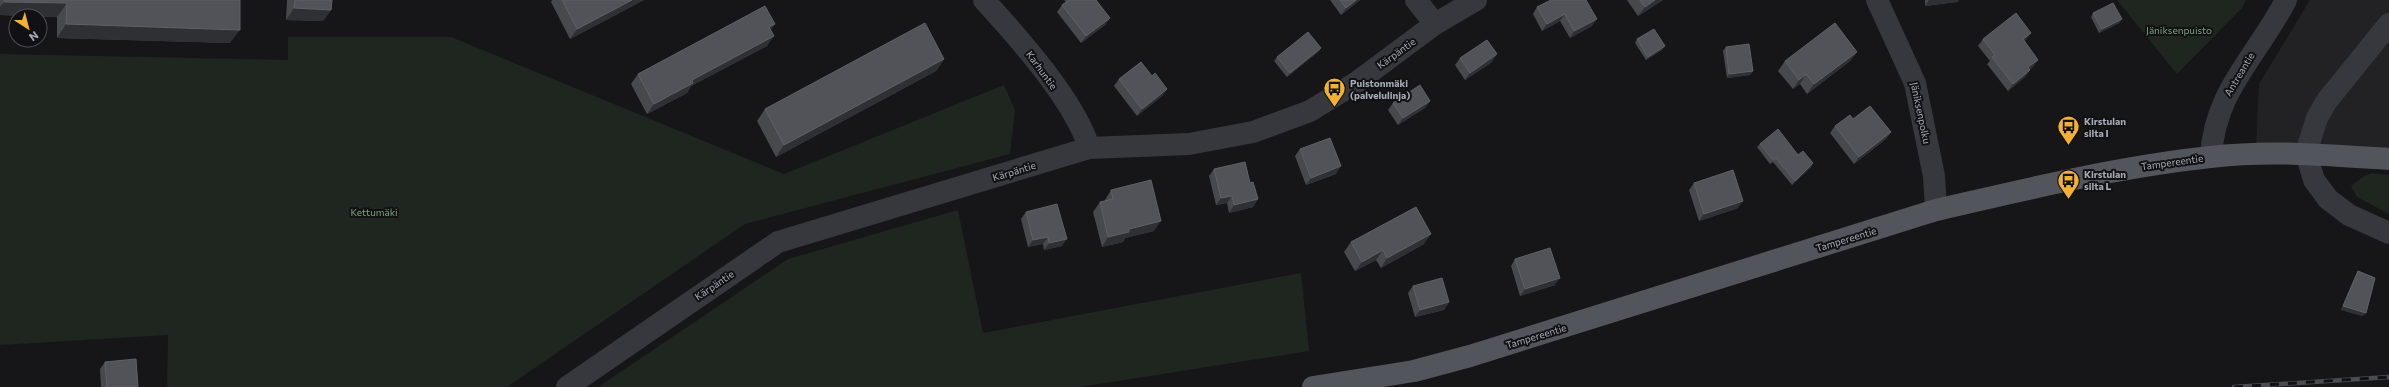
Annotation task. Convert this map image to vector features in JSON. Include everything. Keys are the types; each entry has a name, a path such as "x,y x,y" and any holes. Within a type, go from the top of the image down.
{"main road":[{"name":"Tampereentie","path":"1313,387 1414,371 1470,356 1936,210 2121,170 2211,157 2306,153 2389,159"}],"street":[{"name":"Karhuntie","path":"984,0 1017,35 1068,106 1085,135 1088,148"},
{"path":"1416,0 1435,24"},
{"name":"Kärpäntie","path":"567,387 778,242 1088,148 1189,144 1252,132 1310,111 1357,82 1435,24 1476,0"},
{"name":"Jäniksenpolku","path":"1877,0 1916,83 1934,176 1936,210"},
{"name":"Antreantie","path":"2211,157 2216,122 2225,97 2286,0"},
{"path":"2389,24 2326,102 2317,118 2306,153 2314,180 2328,198 2349,215 2389,233"}],"shaded area":[{"path":"2310,0 2389,0 2389,151 2256,147 2259,84"}],"green space":[{"name":"Jäniksenpuisto","path":"2117,0 2246,0 2242,8 2177,74"},
{"name":"Kettumäki","path":"288,37 451,37 784,174 1004,85 1015,110 1010,154 745,224 507,387 167,387 168,335 0,345 0,54 288,60"},
{"path":"2372,173 2389,175 2389,214 2357,197 2351,186 2364,176"},
{"path":"958,210 983,333 1301,273 1309,351 1080,387 598,387 788,259"}],"building":[{"path":"4,0 240,0 240,30 66,24 67,3 4,2"},
{"path":"295,0 332,0 331,10 294,8"},
{"path":"562,0 632,0 577,29"},
{"path":"1069,0 1096,0 1110,18 1086,36 1062,5"},
{"path":"1340,0 1356,0 1346,8"},
{"path":"1551,0 1586,0 1597,19 1574,31 1565,14 1547,24 1537,7"},
{"path":"1640,0 1655,0 1645,7"},
{"path":"2113,3 2122,19 2102,29 2093,13"},
{"path":"765,6 775,24 769,27 774,36 692,80 693,83 654,104 638,74"},
{"path":"2016,13 2031,33 2023,39 2038,60 2028,67 2030,70 2013,84 1992,57 1995,55 1983,39"},
{"path":"925,23 944,59 784,145 765,109"},
{"path":"1835,23 1857,52 1814,84 1806,74 1799,80 1785,61"},
{"path":"1654,29 1665,46 1648,57 1637,39"},
{"path":"1308,32 1321,48 1290,73 1277,57"},
{"path":"1487,40 1497,54 1470,73 1460,58"},
{"path":"1749,44 1753,71 1729,74 1726,47"},
{"path":"1141,62 1152,76 1155,73 1167,89 1142,109 1119,79"},
{"path":"1420,85 1430,101 1403,118 1393,103"},
{"path":"1870,106 1891,132 1859,157 1835,126 1850,115 1853,119"},
{"path":"1778,129 1798,155 1803,151 1813,163 1795,181 1776,158 1773,160 1760,144"},
{"path":"1330,138 1341,166 1311,178 1300,149"},
{"path":"1245,162 1250,183 1253,182 1258,199 1234,205 1232,196 1221,198 1214,169"},
{"path":"1733,170 1743,201 1704,214 1694,183"},
{"path":"1151,180 1161,221 1129,229 1129,232 1108,237 1100,202 1113,199 1111,190"},
{"path":"1057,204 1067,239 1049,243 1048,237 1033,240 1026,212"},
{"path":"1416,207 1431,234 1387,258 1383,250 1362,262 1351,242"},
{"path":"1550,248 1560,278 1525,289 1515,259"},
{"path":"2358,271 2375,278 2366,313 2343,306"},
{"path":"1442,278 1449,302 1420,310 1413,286"},
{"path":"136,359 138,387 107,387 105,362"}],"railway":[{"path":"2234,387 2389,377"}],"place":[{"name":"Puistonmäki (palvelulinja)","path":"1334,108"},
{"name":"Kirstulan silta I","path":"2069,146"},
{"name":"Kirstulan silta L","path":"2068,200"}]}
